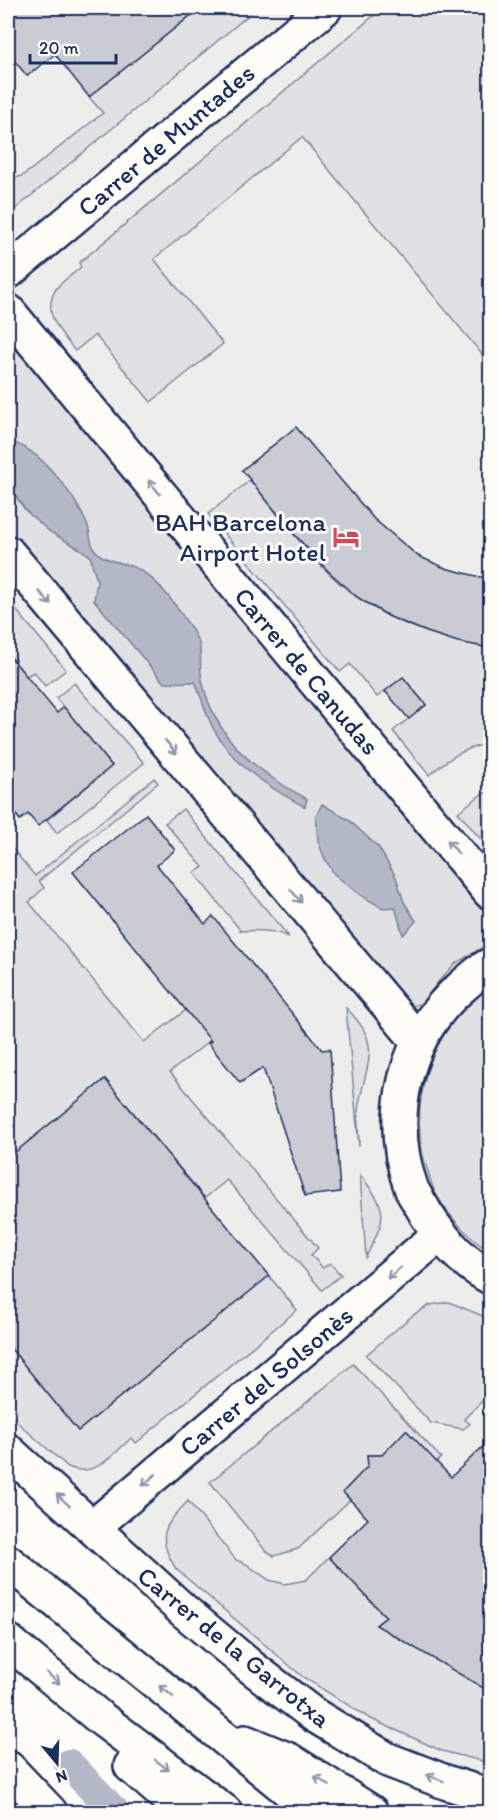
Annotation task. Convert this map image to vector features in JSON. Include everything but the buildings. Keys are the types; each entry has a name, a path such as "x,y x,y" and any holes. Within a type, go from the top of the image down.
{"main road":[{"name":"Carrer de Muntades","path":"8,272 325,8"},
{"name":"Carrer de Canudas","path":"8,311 490,892"},
{"path":"8,553 418,1041"},
{"path":"490,965 447,999 418,1041 402,1090 400,1141 413,1191 439,1235 477,1270 490,1277"},
{"name":"Carrer del Solsonès","path":"93,1527 439,1235"},
{"name":"Carrer de la Garrotxa","path":"8,1451 184,1611 314,1716 388,1760 490,1796"},
{"path":"8,1562 315,1812"},
{"path":"8,1641 99,1717 225,1812"},
{"path":"99,1717 133,1769 184,1812"},
{"path":"212,1728 289,1760 372,1812"},
{"path":"8,1768 50,1812"}],"shaded area":[{"path":"8,8 490,8 490,1796 388,1760 8,1453"},
{"path":"200,8 257,8 8,215 8,181 24,175 103,113 89,97"},
{"path":"383,8 490,8 490,364 302,137 154,259 223,344 151,402 95,335 75,351 59,330 52,314 52,298 58,286 81,267 79,263"},
{"path":"8,344 27,358 490,913 490,943 456,963 437,983 424,1002 413,1006 402,1005 8,537"},
{"path":"8,441 32,453 55,474 81,512 93,547 99,554 140,570 170,598 190,626 199,644 202,680 217,720 228,737 255,765 307,799 305,807 266,784 243,766 214,730 195,682 164,683 94,600 97,581 90,556 50,532 26,511 8,485"},
{"path":"250,480 314,558 358,598 405,624 455,640 490,648 487,744 456,755 429,775 393,731 426,705 403,678 377,697 350,664 340,672 208,514"},
{"path":"8,600 66,670 45,686 34,672 26,676 8,653"},
{"path":"74,683 144,763 57,833 47,820 112,766 56,698"},
{"path":"154,778 158,783 39,881 44,888 29,902 144,1042 186,1010 266,997 170,1072 318,1248 311,1255 323,1268 330,1263 341,1275 322,1290 227,1180 205,1198 105,1079 8,1158 8,978 14,973 8,964 8,916 10,914 8,911 8,851 12,848 35,876"},
{"path":"490,792 490,850 458,812 482,794"},
{"path":"322,804 349,820 379,848 396,877 404,902 416,921 403,935 395,907 383,908 360,895 334,874 318,841 316,816"},
{"path":"183,809 289,937 265,931 241,931 194,873 203,867 165,823"},
{"path":"490,988 490,1087 487,1086 484,1124 490,1148 490,1253 455,1221 436,1194 422,1150 419,1123 421,1097 427,1071 437,1046 451,1024 469,1004"},
{"path":"346,1008 358,1020 368,1042 368,1064 358,1109 359,1147"},
{"path":"360,1175 370,1187 382,1214 378,1232 366,1257"},
{"path":"269,1276 297,1310 136,1443 131,1438 110,1458 95,1468 77,1470 68,1467 8,1414 8,1345 78,1431"},
{"path":"449,1302 490,1319 490,1393 464,1419 470,1424 463,1429 431,1423 366,1355 413,1315 430,1305"},
{"path":"353,1364 441,1458 436,1462 367,1455 368,1466 343,1492 350,1500 298,1549 274,1556 265,1550 210,1482"},
{"path":"188,1501 236,1560 269,1580 285,1584 306,1580 329,1557 386,1617 376,1625 490,1691 490,1763 442,1751 369,1718 303,1677 176,1569 166,1548 165,1532 173,1518"}],"waterway":[{"path":"69,1764 115,1812"}],"place":[{"name":"BAH Barcelona Airport Hotel","path":"346,537"}]}
